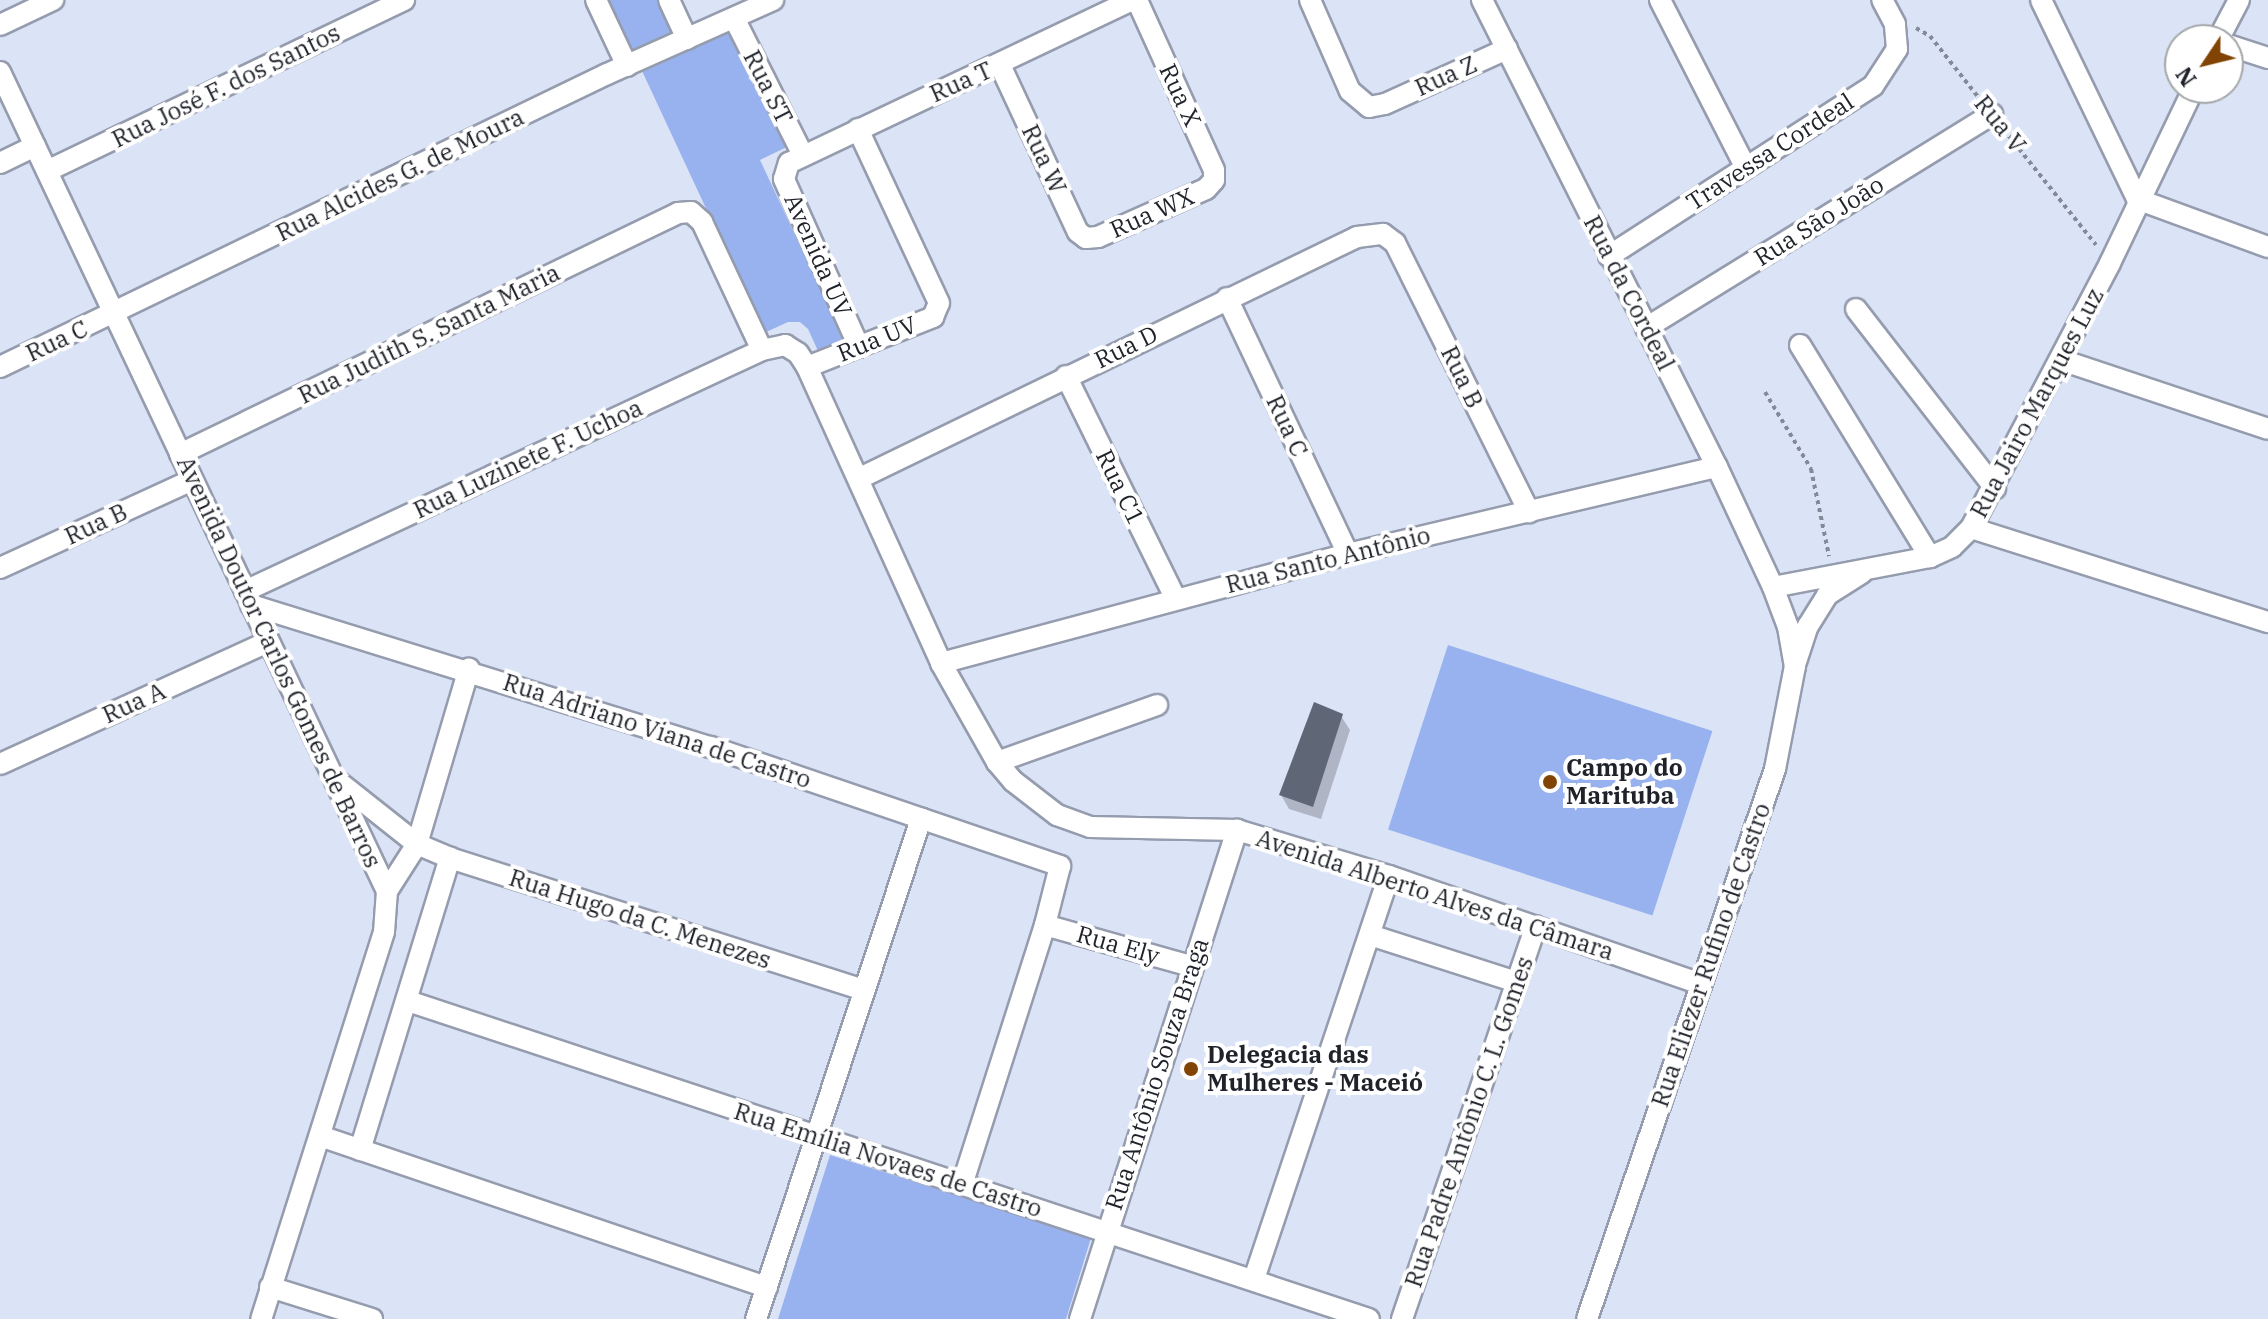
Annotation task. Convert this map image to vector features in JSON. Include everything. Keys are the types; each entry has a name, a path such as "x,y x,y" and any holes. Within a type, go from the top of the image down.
{"street":[{"path":"0,25 53,0"},
{"name":"Rua José F. dos Santos","path":"47,171 404,0"},
{"path":"596,0 627,66"},
{"path":"669,0 687,39"},
{"name":"Rua Alcides G. de Moura","path":"114,314 627,66 773,0"},
{"name":"Rua T","path":"796,159 1135,0"},
{"name":"Rua X","path":"1135,0 1214,170 1214,180 1206,189"},
{"name":"Rua Z","path":"1310,0 1350,91 1369,107 1385,104 1507,49"},
{"name":"Rua da Cordeal","path":"1482,0 1717,467 1773,587"},
{"path":"1660,0 1745,166"},
{"path":"1882,0 1895,24"},
{"path":"2041,0 2137,199 2268,247"},
{"path":"2220,0 2229,20"},
{"path":"2227,24 2239,0"},
{"name":"Rua ST","path":"734,18 796,159"},
{"name":"Travessa Cordeal","path":"1609,256 1873,86 1897,49 1895,24"},
{"path":"2244,50 2268,58"},
{"name":"Rua W","path":"1000,65 1078,232 1086,238 1098,237"},
{"name":"Avenida Doutor Carlos Gomes de Barros","path":"0,72 387,891 384,932 261,1319"},
{"name":"Rua Jairo Marques Luz","path":"1773,587 1930,557 1952,547 1971,528 2061,360 2186,104"},
{"name":"Rua São João","path":"1646,328 1992,114"},
{"name":"Rua UV","path":"807,367 933,317 939,303 858,129"},
{"path":"0,163 35,146"},
{"name":"Avenida UV","path":"796,159 784,179 859,347"},
{"name":"Rua WX","path":"1098,237 1206,189"},
{"name":"Rua Judith S. Santa Maria","path":"180,454 678,213 691,212 702,222 762,350"},
{"name":"Rua D","path":"860,478 1357,237 1383,234 1395,243"},
{"name":"Rua B","path":"1395,243 1529,512"},
{"name":"Rua C","path":"1227,298 1348,554"},
{"path":"1856,309 1995,488"},
{"name":"Rua C","path":"0,367 114,314"},
{"path":"762,350 785,345 798,353 807,367"},
{"path":"1800,345 1930,557"},
{"name":"Rua Luzinete F. Uchoa","path":"248,598 762,350"},
{"path":"2061,360 2268,429"},
{"name":"Avenida Alberto Alves da Câmara","path":"807,367 860,478 941,663 997,762 1013,781 1057,815 1090,827 1237,830 1389,876 1701,984"},
{"name":"Rua C1","path":"1066,376 1175,598"},
{"name":"Rua Santo Antônio","path":"941,663 1348,554 1717,467"},
{"name":"Rua B","path":"0,568 192,480"},
{"path":"1971,528 2268,622"},
{"path":"1795,666 1808,626 1827,595 1869,569"},
{"name":"Rua Eliezer Rufino de Castro","path":"1587,1319 1775,769 1795,666 1788,627 1773,587"},
{"name":"Rua Adriano Viana de Castro","path":"248,598 1060,866 1045,925"},
{"name":"Rua A","path":"0,764 268,642"},
{"path":"387,891 417,844 469,669"},
{"path":"997,762 1157,705"},
{"name":"Rua Hugo da C. Menezes","path":"334,778 417,844 450,858 864,990"},
{"path":"756,1319 921,819"},
{"name":"Rua Antônio Souza Braga","path":"1080,1319 1237,830"},
{"path":"360,1150 450,858"},
{"path":"1254,1279 1389,876"},
{"path":"963,1182 1045,925"},
{"name":"Rua Ely","path":"1045,925 1191,966"},
{"name":"Rua Padre Antônio C. L. Gomes","path":"1402,1319 1536,926"},
{"path":"1370,935 1516,982"},
{"name":"Rua Emília Novaes de Castro","path":"408,1001 817,1138 963,1182 1369,1319"},
{"path":"320,1136 767,1287"},
{"path":"270,1287 372,1319"}],"path":[{"name":"Rua V","path":"1895,24 1913,26 1930,36 2110,263"},
{"path":"1765,392 1811,469 1831,574"}],"shaded area":[{"path":"609,0 664,0 686,46 733,23 793,144 760,160 845,342 819,353 808,329 800,322 788,322 764,333"},
{"name":"Campo do Marituba","path":"1448,645 1712,731 1652,915 1388,830"},
{"path":"830,1155 1091,1238 1066,1319 778,1319"}],"building":[{"path":"1314,702 1343,714 1313,807 1279,795"}],"place":[{"name":"Campo do Marituba","path":"1550,782"},
{"name":"Delegacia das Mulheres - Maceió","path":"1191,1069"}]}
